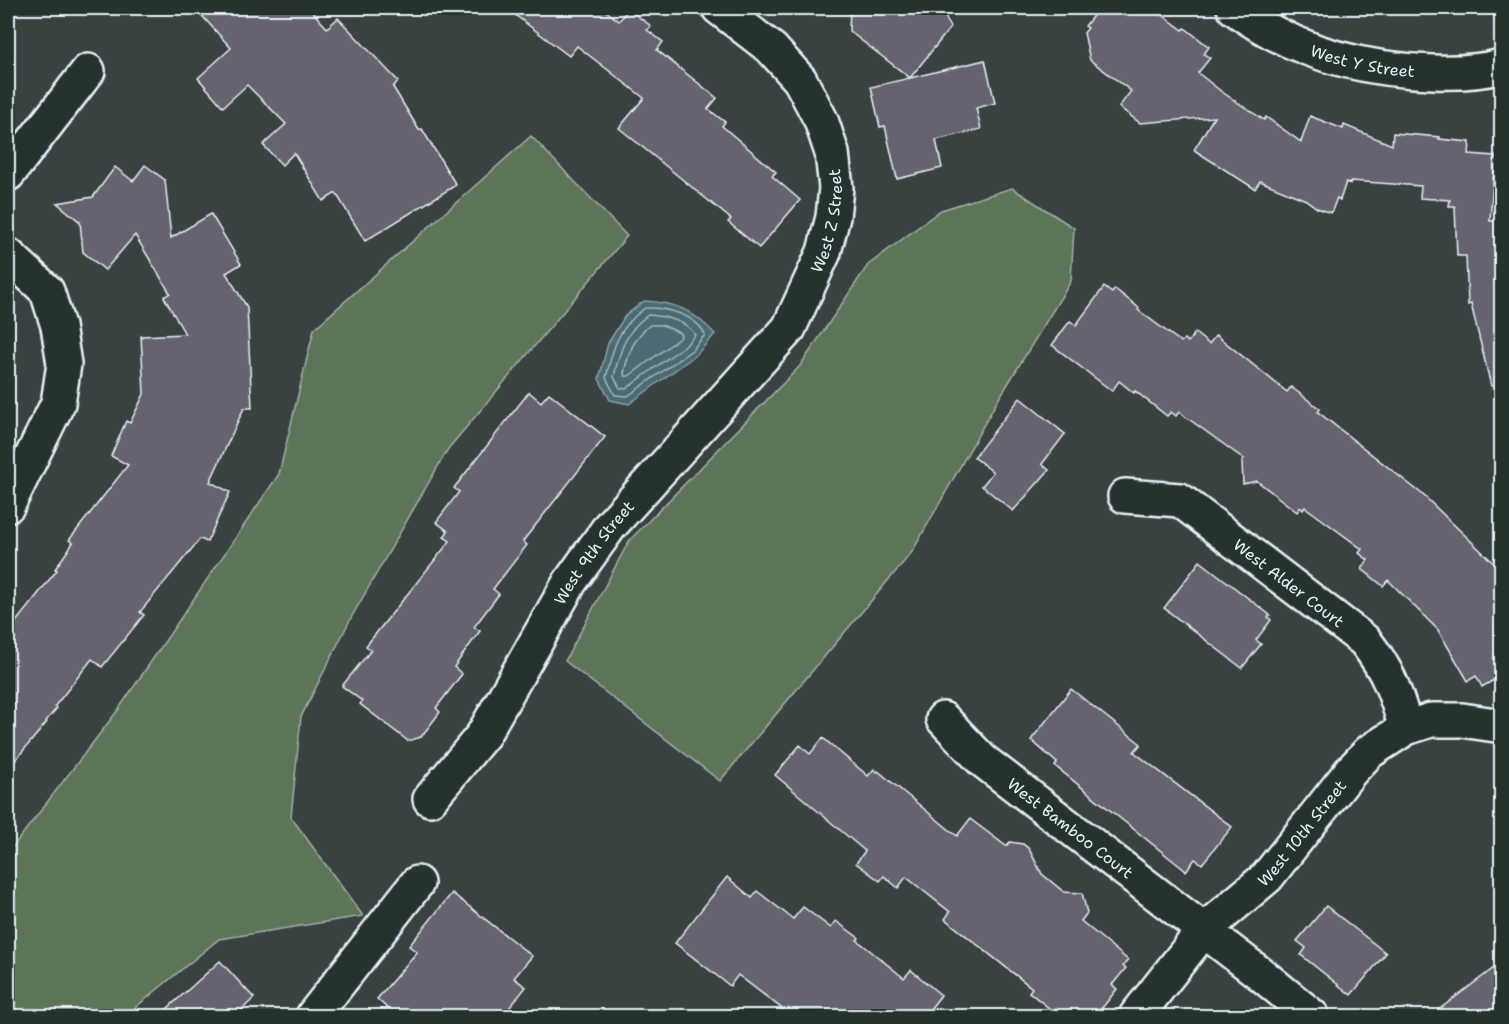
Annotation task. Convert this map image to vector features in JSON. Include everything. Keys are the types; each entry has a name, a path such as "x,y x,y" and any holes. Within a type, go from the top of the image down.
{"street":[{"name":"West Z Street","path":"719,8 772,49 800,80 821,120 832,153 836,188 833,217 824,252 789,328"},
{"name":"West Y Street","path":"1234,8 1252,21 1292,42 1331,57 1364,65 1411,72 1455,73 1502,66"},
{"path":"8,174 88,71"},
{"path":"8,255 47,291 58,326 64,364 58,403 8,505"},
{"name":"West 9th Street","path":"430,800 483,735 570,582 610,526 789,328"},
{"name":"West Alder Court","path":"1125,496 1180,500 1365,642 1382,663 1393,687 1406,728"},
{"name":"West Bamboo Court","path":"943,719 982,760 1262,975 1312,1017"},
{"name":"West 10th Street","path":"1136,1017 1203,931 1267,878 1351,771 1369,752 1406,728 1431,720 1502,726"},
{"path":"314,1017 417,883"}],"green space":[{"path":"531,136 627,236 448,449 351,618 301,717 291,817 363,916 219,939 125,1016 8,1016 8,853 118,710 279,474 314,329"},
{"path":"1012,188 1074,228 1071,281 995,405 912,552 720,781 565,661 629,541 800,366 868,265 941,210"}],"water":[{"path":"644,301 666,303 683,309 715,334 697,354 629,404 610,400 599,379 608,343 625,316"}],"building":[{"path":"195,8 309,8 327,28 338,18 398,81 393,87 456,185 365,241 336,193 323,201 294,153 282,165 263,145 286,124 247,85 223,107 198,78 231,48"},
{"path":"506,8 602,8 619,21 628,9 651,26 647,30 663,42 657,50 717,98 708,109 725,122 722,126 776,172 772,176 800,200 759,248 728,222 731,219 619,128 644,98 577,46 569,56"},
{"path":"850,8 942,8 950,28 910,78 849,31"},
{"path":"1099,8 1153,8 1183,30 1185,28 1209,47 1204,54 1210,58 1198,73 1222,92 1264,120 1266,117 1301,142 1310,116 1343,129 1344,125 1392,145 1393,133 1440,137 1439,139 1470,142 1469,154 1495,156 1490,221 1502,221 1502,385 1491,386 1471,304 1468,305 1466,256 1457,256 1455,206 1449,206 1450,200 1420,198 1421,186 1351,181 1350,184 1346,182 1340,200 1337,198 1331,213 1260,181 1255,189 1194,150 1214,117 1140,123 1119,107 1131,91 1090,60 1084,33 1088,28 1085,26"},
{"path":"985,60 995,103 976,108 981,129 936,140 942,168 897,179 885,126 880,127 871,87"},
{"path":"145,165 165,180 171,238 211,214 241,264 226,273 247,307 252,408 244,408 210,482 230,492 207,542 200,539 140,612 144,615 102,667 92,659 55,706 57,708 47,722 8,769 8,632 57,570 55,569 73,543 69,540 128,465 111,456 126,421 130,423 144,394 141,336 185,334 164,297 170,293 135,235 105,270 83,252 80,222 57,203 93,197 115,167 133,181"},
{"path":"1104,287 1112,293 1115,289 1139,308 1138,310 1181,342 1184,339 1188,342 1195,333 1209,344 1216,335 1287,392 1291,387 1320,409 1318,412 1422,494 1502,571 1502,675 1482,687 1476,676 1468,681 1438,630 1388,580 1383,586 1362,569 1368,560 1359,553 1362,549 1305,507 1303,510 1300,507 1297,512 1257,481 1243,484 1242,461 1244,459 1179,412 1176,416 1171,412 1167,416 1119,381 1112,391 1052,345 1070,321 1076,325"},
{"path":"529,392 541,402 549,393 605,437 523,541 527,545 493,589 499,594 474,627 480,631 454,667 462,674 436,708 440,712 421,737 408,741 360,704 362,701 342,686 371,650 366,646 450,541 444,537 448,531 436,522 459,492 454,488"},
{"path":"1020,398 1065,434 1042,464 1049,470 1013,511 982,486 993,472 974,457"},
{"path":"1200,561 1270,615 1268,617 1271,620 1256,640 1261,644 1242,668 1164,608"},
{"path":"1071,689 1141,744 1134,752 1232,827 1202,864 1195,859 1186,871 1055,766 1057,763 1031,740"},
{"path":"823,738 868,776 874,769 878,771 957,836 970,819 1006,846 1010,842 1023,844 1029,849 1042,874 1064,892 1082,893 1087,913 1081,921 1128,960 1123,966 1126,968 1112,985 1117,989 1095,1017 1060,1017 1029,992 1032,988 945,919 950,912 906,877 898,888 884,876 880,881 856,863 865,851 775,775 800,745 810,754"},
{"path":"727,877 752,898 757,891 793,919 803,907 831,928 836,921 904,978 911,970 941,995 924,1017 793,1017 738,975 730,986 675,943"},
{"path":"452,893 532,956 514,978 526,987 502,1017 397,1017 377,999 417,952 409,946"},
{"path":"1326,906 1386,953 1351,995 1301,955 1306,948 1297,941"},
{"path":"220,961 254,998 234,1017 158,1017"},
{"path":"1502,962 1502,1017 1429,1017"}]}
